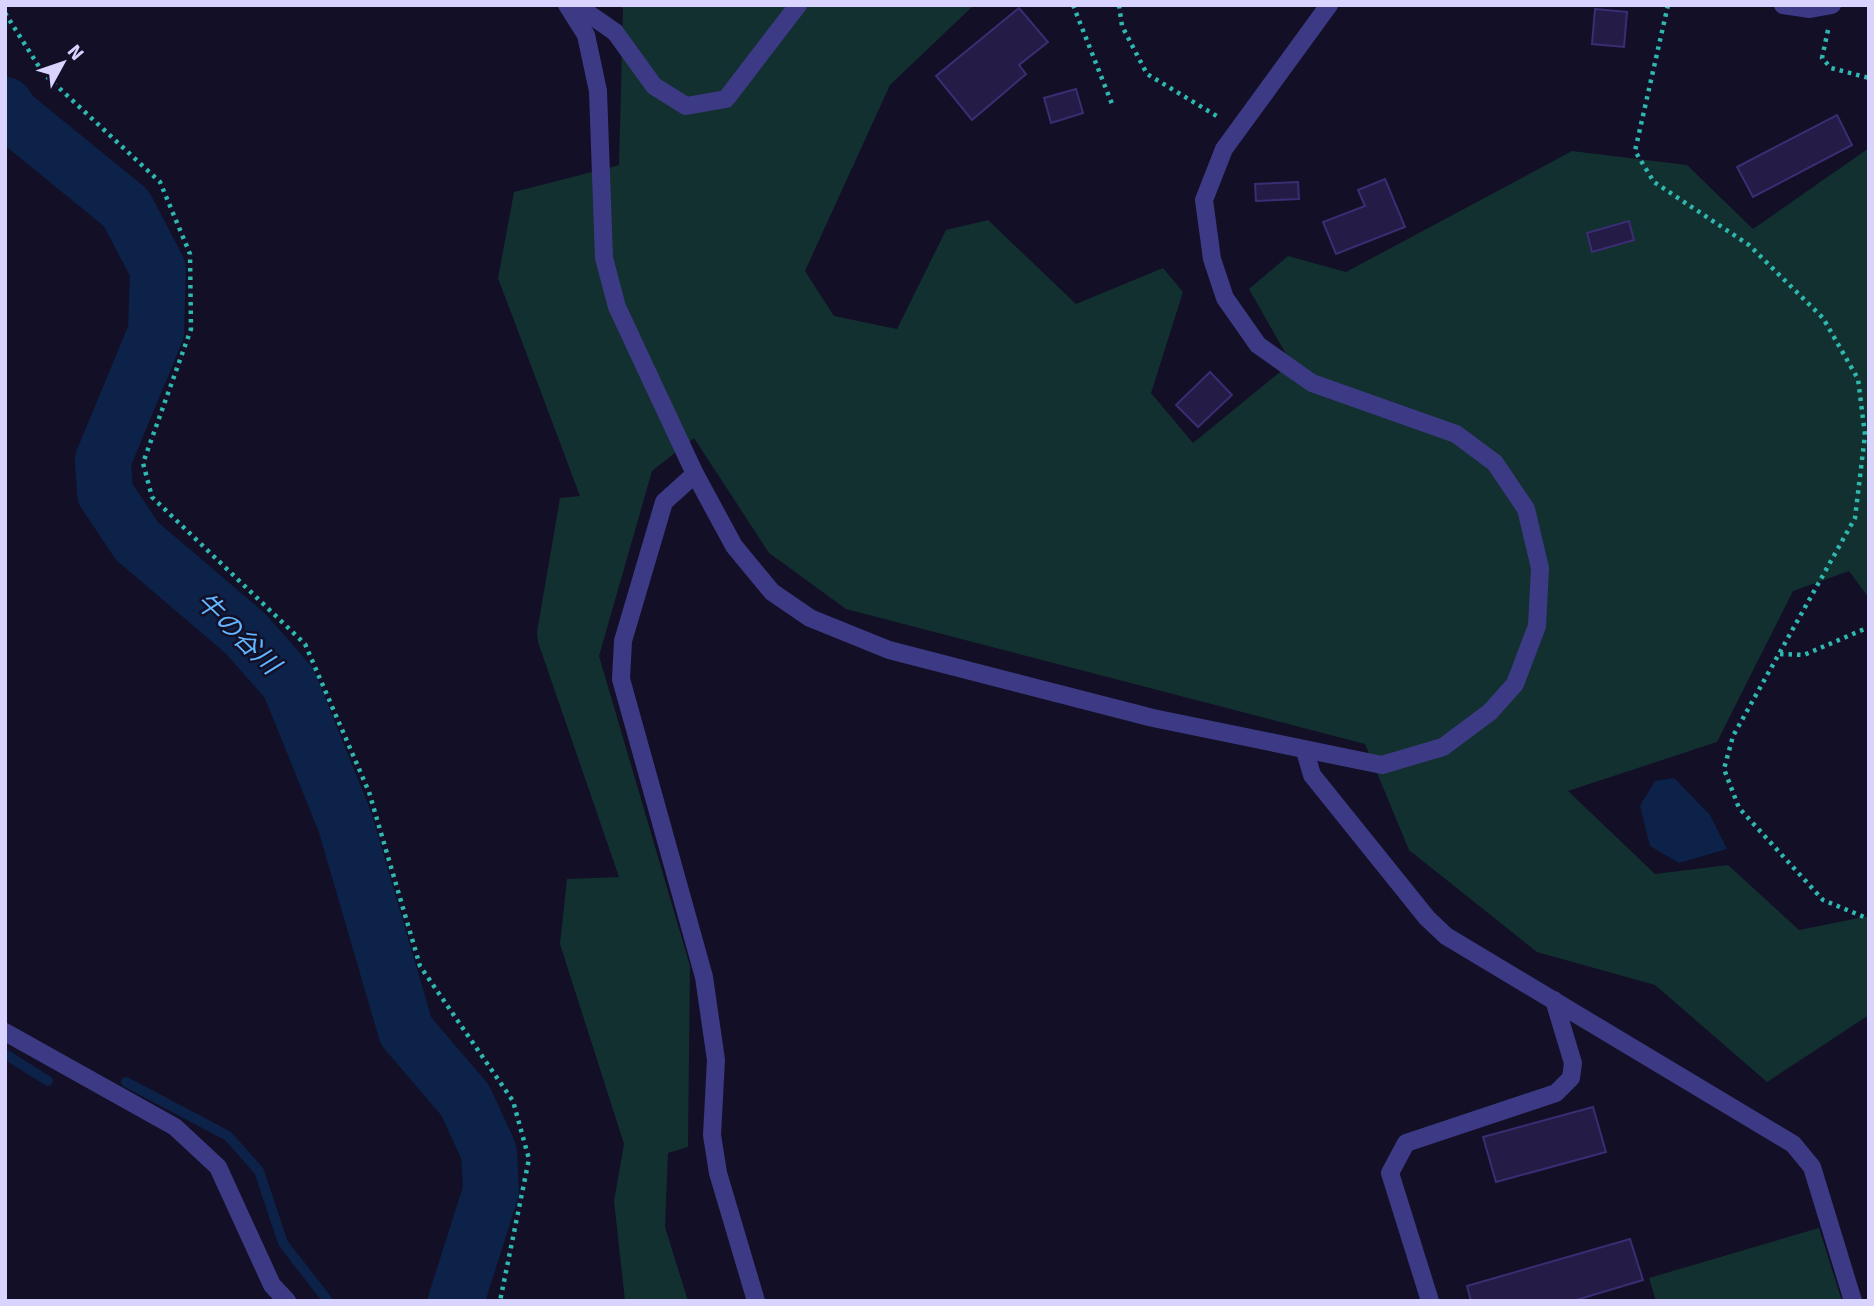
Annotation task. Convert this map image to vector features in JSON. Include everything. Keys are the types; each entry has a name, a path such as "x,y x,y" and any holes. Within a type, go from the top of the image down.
{"street":[{"path":"567,5 586,35 598,91 604,258 617,307 695,474 734,546 772,592 810,618 889,650 1153,718 1382,765 1443,747 1490,712 1515,684 1537,626 1540,568 1526,509 1495,463 1456,434 1312,383 1258,345 1225,298 1212,259 1204,200 1224,149 1329,5"},
{"path":"576,5 615,32 654,86 686,106 726,99 798,5"},
{"path":"1783,5 1831,12"},
{"path":"695,474 664,502 623,641 621,678 704,977 716,1060 712,1135 716,1161 756,1301"},
{"path":"1305,751 1312,775 1427,918 1447,936 1793,1144 1812,1167 1853,1301"},
{"path":"1430,1301 1390,1173 1406,1143 1556,1093 1571,1078 1573,1063 1554,1000"},
{"path":"5,1032 174,1127 218,1167 272,1285 287,1301"}],"path":[{"path":"1073,5 1112,104"},
{"path":"1119,5 1122,26 1147,74 1238,129"},
{"path":"1668,5 1635,151 1654,182 1749,245 1823,318 1858,379 1865,435 1855,518 1733,736 1724,769 1739,808 1823,900 1869,919"},
{"path":"1831,12 1822,58 1830,68 1869,78"},
{"path":"5,13 43,73 160,182 190,254 191,329 143,463 152,497 305,644 369,792 420,966 513,1101 528,1159 500,1301"},
{"path":"1780,654 1804,655 1869,627"}],"green space":[{"path":"619,5 974,5 890,85 805,271 834,316 897,329 946,230 988,220 1076,304 1163,268 1183,292 1151,393 1193,443 1291,363 1249,289 1288,256 1346,272 1572,151 1687,165 1753,229 1869,148 1869,598 1849,571 1793,591 1717,742 1568,791 1655,874 1728,865 1799,930 1869,916 1869,1015 1767,1082 1655,985 1537,952 1409,850 1365,744 846,609 769,553 694,438 652,471 599,656 690,966 688,1147 668,1153 665,1227 688,1301 625,1301 614,1201 624,1144 560,944 567,879 619,877 538,642 537,632 560,498 580,496 498,278 514,192 619,165 623,9"},
{"path":"1819,1228 1842,1301 1656,1301 1649,1278"}],"water":[{"path":"1674,778 1710,815 1727,849 1679,863 1650,846 1640,806 1655,781"}],"building":[{"path":"1019,8 1048,42 1019,65 1026,74 972,120 936,76"},
{"path":"1595,9 1627,12 1624,47 1592,44"},
{"path":"1076,89 1083,113 1051,123 1044,98"},
{"path":"1837,115 1852,145 1753,197 1737,167"},
{"path":"1385,179 1405,227 1336,254 1323,222 1365,206 1358,190"},
{"path":"1298,182 1299,199 1256,201 1255,184"},
{"path":"1629,221 1634,240 1592,252 1587,233"},
{"path":"1210,372 1232,395 1198,427 1176,405"},
{"path":"1593,1107 1606,1152 1496,1182 1483,1137"},
{"path":"1630,1239 1643,1280 1573,1301 1471,1301 1467,1286"}],"waterway":[{"name":"牛の谷川","path":"5,105 13,116 126,208 158,269 156,332 103,460 105,493 137,541 246,634 289,683 345,822 406,1031 465,1100 489,1152 491,1191 456,1301"},
{"path":"5,1054 48,1081"},
{"path":"126,1082 228,1136 259,1171 283,1243 328,1301"}]}
